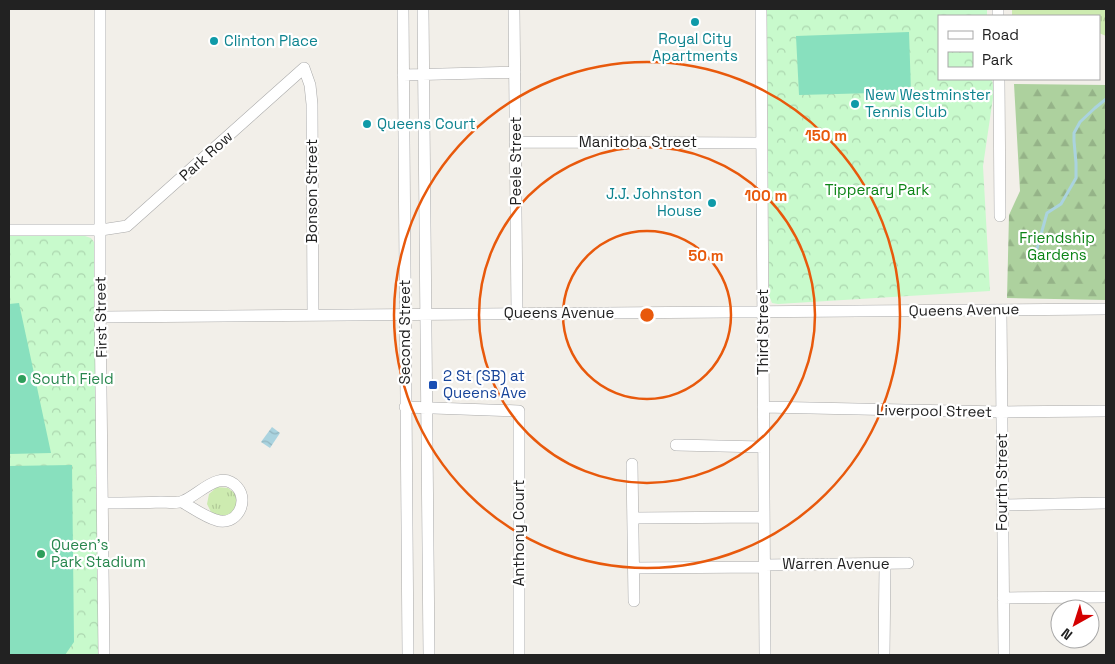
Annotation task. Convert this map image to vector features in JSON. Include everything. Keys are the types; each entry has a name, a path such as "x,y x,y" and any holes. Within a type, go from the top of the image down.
{"street":[{"name":"First Street","path":"100,9 104,655"},
{"name":"Second Street","path":"402,9 408,655"},
{"name":"Second Street","path":"423,9 429,655"},
{"name":"Peele Street","path":"514,9 517,314"},
{"name":"Third Street","path":"760,9 765,655"},
{"name":"Park Row","path":"9,230 101,230 127,226 304,68"},
{"name":"Bonson Street","path":"304,68 310,85 312,104 313,315"},
{"path":"403,75 516,72"},
{"path":"998,80 1000,216"},
{"name":"Manitoba Street","path":"515,142 760,143"},
{"name":"Queens Avenue","path":"101,317 1106,308"},
{"name":"Fourth Street","path":"1000,310 1004,655"},
{"path":"405,407 427,408"},
{"name":"Liverpool Street","path":"762,407 1001,412 1106,411"},
{"name":"Anthony Court","path":"427,408 519,411 520,655"},
{"path":"676,445 763,447"},
{"path":"632,464 634,601"},
{"path":"103,503 182,502 216,520 223,521 231,519 238,514 243,500 241,492 236,485 222,480 213,482 182,502"},
{"path":"1002,504 1106,504"},
{"path":"632,518 764,517"},
{"name":"Warren Avenue","path":"634,568 908,564"},
{"path":"884,655 885,565"},
{"path":"1003,598 1106,597"}],"green space":[{"name":"Tipperary Park","path":"767,9 987,9 987,15 938,15 938,80 992,80 994,91 983,166 990,291 778,304 772,303 769,296"},
{"path":"1012,9 1106,9 1106,36 1100,33 1100,15 1012,15"},
{"path":"1045,9 1083,9 1086,12 1083,15 1078,12 1075,15 1069,15 1068,13 1060,15 1058,13 1051,15"},
{"path":"909,32 911,92 799,95 796,36"},
{"name":"Friendship Gardens","path":"1014,84 1106,85 1106,300 1007,298 1009,215 1020,191"},
{"path":"9,232 85,236 91,238 94,242 99,655 9,655"},
{"name":"South Field","path":"19,303 51,453 9,454 9,304"},
{"name":"Queen's Park Stadium","path":"72,465 74,642 65,655 9,655 9,466"},
{"path":"217,487 228,488 236,494 237,508 226,518 212,514 207,504 209,494"}],"water":[{"path":"272,427 280,433 270,448 261,442"}],"waterway":[{"path":"1035,256 1047,213 1061,204 1076,178 1074,133 1080,122 1106,99"}],"place":[{"name":"Royal City Apartments","path":"695,22"},
{"name":"Clinton Place","path":"214,41"},
{"name":"New Westminster Tennis Club","path":"855,104"},
{"name":"Queens Court","path":"367,124"},
{"name":"J.J. Johnston House","path":"712,203"},
{"name":"South Field","path":"22,379"},
{"name":"2 St (SB) at Queens Ave","path":"433,385"},
{"name":"Queen's Park Stadium","path":"41,554"}]}
